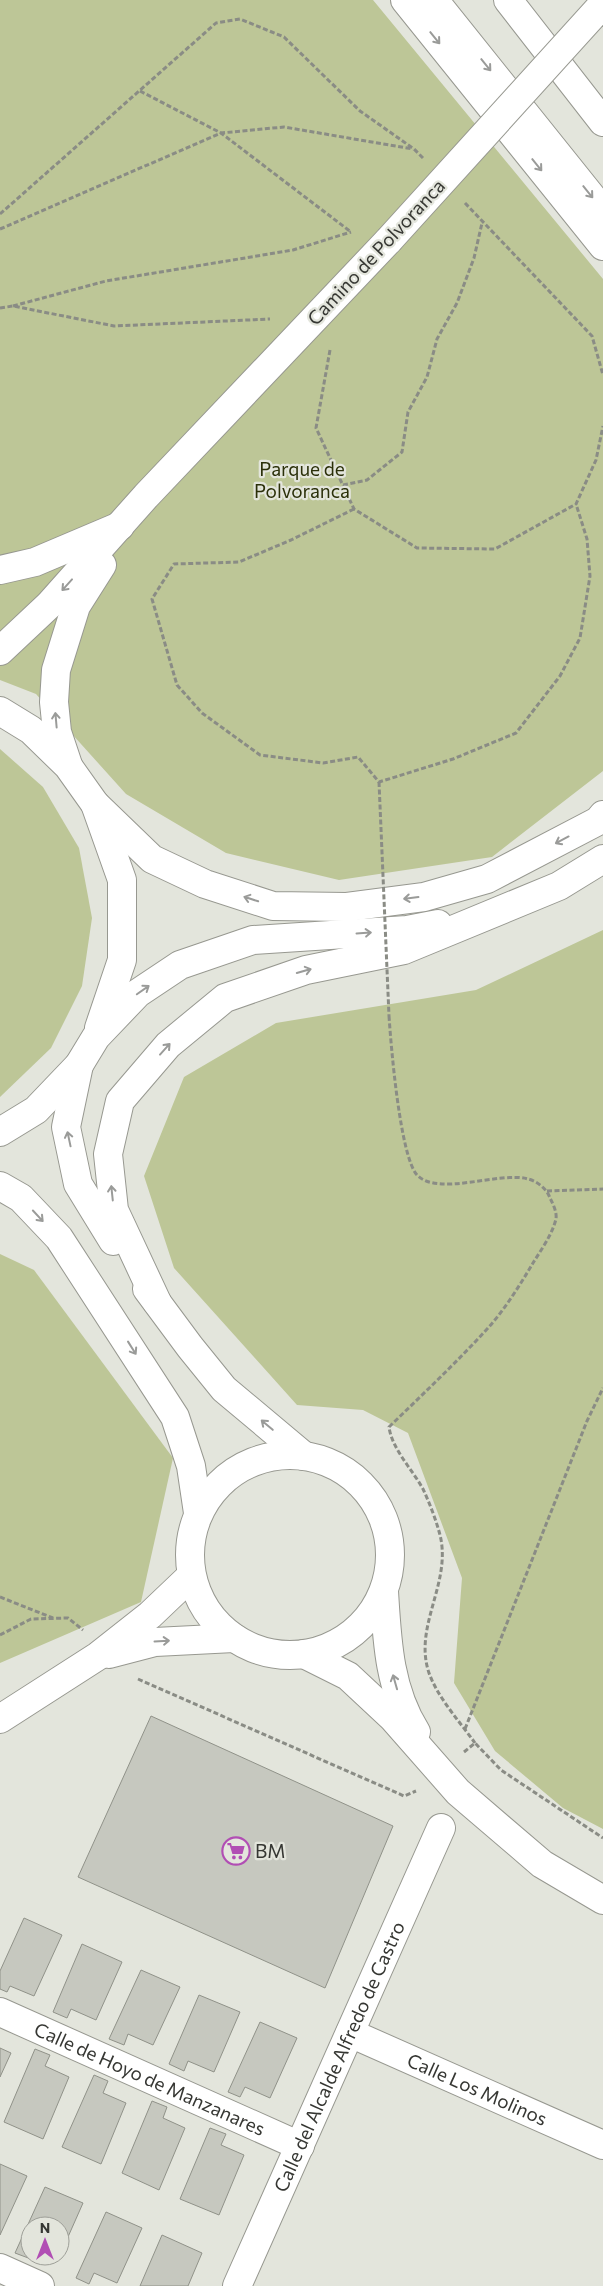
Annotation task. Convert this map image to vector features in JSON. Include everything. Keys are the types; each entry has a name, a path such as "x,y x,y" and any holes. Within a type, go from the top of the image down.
{"main road":[{"path":"405,0 603,246"},
{"path":"434,0 603,211"},
{"path":"508,0 603,122"},
{"path":"529,0 603,110"},
{"name":"Camino de Polvoranca","path":"0,651 48,605 146,496 388,240 603,4"},
{"name":"Camino de Polvoranca","path":"68,766 57,732 54,702 56,670 65,638 76,606 146,496"},
{"path":"0,570 35,562 120,526"},
{"path":"0,711 31,730 68,766 95,804 152,859 205,884 273,906 347,907 424,897 487,879 598,821 603,815"},
{"path":"95,804 122,880 122,960 96,1037"},
{"path":"157,1302 114,1210 108,1154 120,1101 168,1045 225,998 306,970 404,950 559,886 603,859"},
{"path":"0,1132 36,1110 79,1065 96,1037 138,993 180,965 253,940 407,930 498,912"},
{"path":"79,1065 66,1127 78,1184 121,1254 224,1388 304,1456"},
{"path":"0,1186 22,1198 59,1238 175,1417 191,1466 198,1513"},
{"path":"384,1591 371,1614 352,1634 329,1647 304,1654 279,1655 255,1649 234,1638 214,1621 200,1600 192,1576 190,1544 198,1513 216,1487 242,1467 272,1456 304,1456 333,1464 358,1481 377,1504 388,1532 390,1562 384,1591 388,1657 405,1714 440,1772"},
{"path":"0,1719 98,1656 150,1615 192,1576"},
{"path":"98,1656 155,1642 234,1638"},
{"path":"304,1654 348,1676 393,1718 458,1792 542,1864 603,1900"},
{"name":"Calle del Alcalde Alfredo de Castro","path":"237,2286 441,1828"},
{"name":"Calle de Hoyo de Manzanares","path":"0,2012 300,2146"},
{"name":"Calle Los Molinos","path":"350,2033 603,2145"},
{"path":"0,2268 40,2286"}],"path":[{"path":"0,214 216,24"},
{"path":"0,308 106,281 293,250 351,232 221,133 140,91"},
{"path":"0,228 221,133 284,127 414,149"},
{"path":"343,485 367,480 402,452 408,412 426,377 437,339 457,303 474,258 482,222"},
{"path":"13,306 114,326 274,318 267,326"},
{"path":"335,344 328,351 316,428 354,509 417,548 495,549 576,504 596,460 603,426"},
{"path":"379,782 453,759 516,733 560,676 580,638 590,576 587,539 576,504"},
{"path":"354,509 291,540 239,562 174,564 152,599 177,685 202,713 260,755 323,763 358,757 379,782 392,1065 405,1140 410,1161 417,1174 425,1180 440,1184 528,1179 548,1191 603,1189"},
{"path":"548,1191 555,1207 556,1218 547,1241 520,1285 489,1327 389,1427 391,1439 423,1490 433,1513 440,1538 443,1561 441,1580 425,1633 425,1653 430,1674 444,1699 475,1743 501,1770 603,1838"},
{"path":"465,1729 587,1420 603,1388"},
{"path":"0,1597 54,1618"},
{"path":"0,1635 8,1629 31,1619 68,1618 82,1628 98,1656"},
{"path":"132,1677 404,1796 418,1790 475,1743"}],"green space":[{"name":"Parque de Polvoranca","path":"0,0 373,0 603,279 603,771 492,857 339,880 226,853 126,794 36,694 0,680"},
{"path":"0,749 43,787 79,848 92,918 82,986 51,1048 0,1097"},
{"path":"603,930 603,1829 563,1808 495,1751 454,1683 462,1578 408,1433 363,1410 297,1405 174,1268 144,1176 184,1077 276,1023 476,990"},
{"path":"0,1254 34,1270 173,1458 141,1602 0,1663"}],"building":[{"name":"BM","path":"151,1716 393,1826 325,1988 78,1877"},
{"path":"24,1918 62,1935 34,1996 10,1986 7,1992 0,1989 0,1971"},
{"path":"82,1944 122,1962 96,2020 71,2009 67,2018 53,2012"},
{"path":"141,1970 180,1987 153,2045 128,2034 124,2045 109,2039"},
{"path":"199,1995 240,2012 214,2072 188,2061 184,2071 169,2064"},
{"path":"260,2022 297,2038 270,2098 245,2087 240,2097 228,2092"},
{"path":"0,2048 11,2053 0,2077"},
{"path":"35,2049 50,2055 45,2066 69,2077 43,2139 4,2122"},
{"path":"94,2075 108,2081 103,2093 126,2103 101,2164 62,2147"},
{"path":"152,2101 167,2107 163,2118 185,2128 159,2190 122,2173"},
{"path":"210,2128 226,2134 221,2145 244,2155 219,2215 180,2199"},
{"path":"0,2164 27,2176 0,2235"},
{"path":"45,2187 83,2203 70,2232 70,2216 32,2216"},
{"path":"106,2212 142,2228 117,2283 94,2273 89,2284 76,2278"},
{"path":"162,2235 202,2253 188,2286 140,2286"},
{"path":"20,2242 20,2255 15,2253"}],"place":[{"name":"BM","path":"236,1851"}]}
